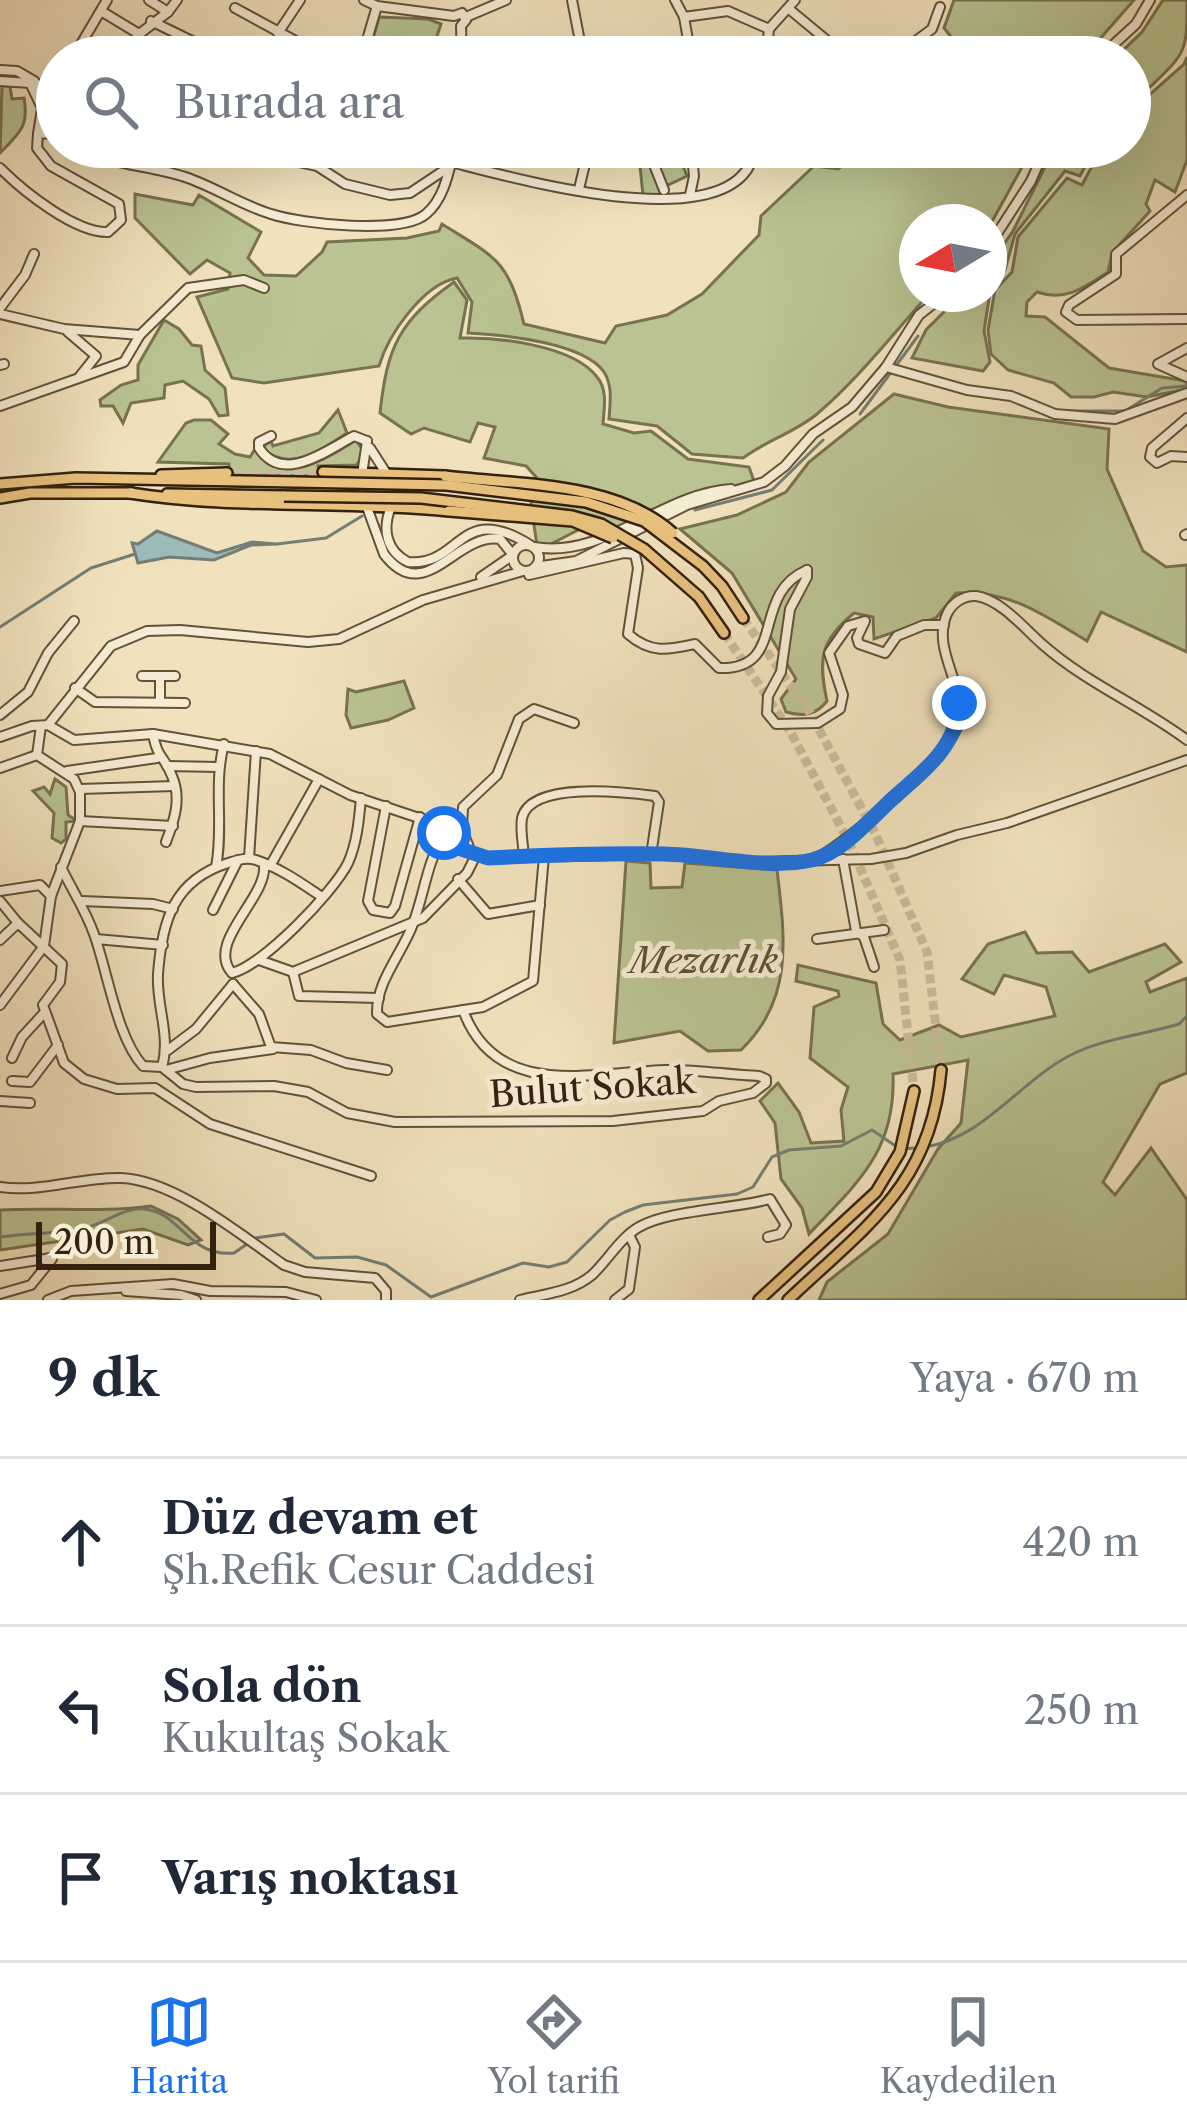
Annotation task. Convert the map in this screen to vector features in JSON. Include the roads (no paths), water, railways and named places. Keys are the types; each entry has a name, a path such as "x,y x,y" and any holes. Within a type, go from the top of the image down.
{"main road":[{"path":"121,479 227,472"},
{"path":"323,472 445,476 580,491 662,523 686,552"},
{"path":"0,484 33,478 401,482 564,498 644,521 703,566 743,618"},
{"path":"0,498 30,493 422,498 572,516 616,532 644,549 699,597 724,633"},
{"path":"130,493 204,504 392,505 573,521 614,538 671,573"},
{"path":"788,1300 896,1198 924,1151 941,1070"},
{"path":"759,1300 877,1192 900,1152 914,1090"}],"street":[{"path":"86,36 107,0"},
{"path":"149,0 169,12"},
{"path":"101,11 139,34 169,12 177,0"},
{"path":"278,33 300,0"},
{"path":"364,0 377,6 454,16 454,23 463,22 486,4 506,0"},
{"path":"572,0 579,36"},
{"path":"675,0 687,36"},
{"path":"768,36 795,0"},
{"path":"922,36 932,28 937,8 926,0"},
{"path":"1123,36 1150,0"},
{"path":"368,36 377,6"},
{"path":"235,8 284,36"},
{"path":"789,10 821,36"},
{"path":"684,17 728,11 769,29"},
{"path":"152,22 179,35"},
{"path":"463,22 463,36"},
{"path":"0,70 16,71 36,86"},
{"path":"0,81 32,82"},
{"path":"32,82 36,92"},
{"path":"0,168 52,210 89,229 108,232 115,227 121,220 118,205 54,168"},
{"path":"149,168 184,176 269,214 336,223 413,223 439,199 450,168"},
{"path":"319,168 346,184 402,196 445,168"},
{"path":"471,168 646,201 690,195 741,179 750,168"},
{"path":"579,189 584,168"},
{"path":"655,168 664,190"},
{"path":"690,195 693,168"},
{"path":"1007,218 1037,168"},
{"path":"1187,195 1116,254 1116,274 1069,304 1066,312 1077,320 1187,319"},
{"path":"34,254 0,309 64,329 140,335"},
{"path":"0,406 124,362 140,335 188,288 244,280 264,289"},
{"path":"37,755 45,725 111,646 147,631 308,642 339,639 423,600 471,583 576,560 687,505 751,488 785,466 804,442 852,407 893,368 924,312"},
{"path":"64,329 96,356 75,381"},
{"path":"1187,349 1158,364 1187,376"},
{"path":"893,368 967,390 1012,396 1055,415 1115,418 1187,393"},
{"path":"1187,418 1152,448 1150,457 1157,463 1171,456 1187,457"},
{"path":"271,436 259,442 263,455 286,466 316,458 354,436 368,441 392,479 387,537 391,549 409,562 431,559 478,529 501,530 532,546 539,559 529,575 635,554 638,568 628,634 651,650 695,644 719,668 756,658 767,638 769,610 778,593 807,569 790,609 781,672 768,696 767,713 776,724 818,723 840,709 843,695 829,652 848,626 865,621 859,644 885,653 897,636 924,625 944,626"},
{"path":"368,441 360,488 384,554 406,572 438,567 479,539 500,539 514,563 529,569"},
{"path":"471,583 518,547 568,550 594,543 679,500 710,490 751,488"},
{"path":"814,860 839,846 924,772 951,738 959,703 946,659 944,626 952,605 978,596 999,607 1093,683 1187,740"},
{"path":"0,715 28,692 48,653 74,621"},
{"path":"142,676 175,676"},
{"path":"160,676 160,702"},
{"path":"75,688 95,703 185,703"},
{"path":"259,960 293,972 413,924 467,873 474,855 462,830 463,807 497,776 520,719 534,709 574,723"},
{"path":"0,737 45,725 74,740 153,734 256,751 361,798 420,817 474,855 651,855 749,862 906,853 1187,760"},
{"path":"153,734 157,758 166,766 177,804 166,842"},
{"path":"216,867 221,826 218,767 224,744"},
{"path":"213,910 243,859 256,751"},
{"path":"0,768 37,755"},
{"path":"37,755 42,762 66,771 157,758"},
{"path":"166,766 218,767"},
{"path":"0,1005 44,946 51,896 80,821 80,789 66,771"},
{"path":"275,1048 259,1014 226,966 225,956 267,865 319,779"},
{"path":"80,789 174,786"},
{"path":"524,856 522,818 526,810 544,794 562,792 655,796 659,802 651,855"},
{"path":"168,1051 196,1029 235,979 322,897 351,856 361,798"},
{"path":"386,806 368,901 383,914 395,906 420,817"},
{"path":"80,821 172,826"},
{"path":"444,833 428,865 413,924 379,998 377,1014 387,1022 483,1007 533,981 544,856"},
{"path":"164,1068 168,1051 158,977 173,909 188,881 243,859 267,865 322,897"},
{"path":"843,860 860,934 874,967"},
{"path":"61,867 82,901 131,1053 143,1066 164,1068 275,1048 310,1050 387,1070"},
{"path":"458,879 488,914 540,905"},
{"path":"0,891 40,885 51,896"},
{"path":"0,901 62,964 60,982 43,1005 64,1063 84,1079 117,1089 155,1088 210,1124 371,1176"},
{"path":"82,901 173,909"},
{"path":"0,940 17,923"},
{"path":"818,939 884,930"},
{"path":"96,939 163,945"},
{"path":"293,972 299,996 379,998"},
{"name":"Bulut Sokak","path":"164,1068 182,1084 196,1087 308,1092 364,1118 439,1124 613,1121 703,1111 766,1084 759,1076 671,1070 594,1076 530,1074 491,1053 463,1010"},
{"path":"12,1058 22,1036 45,1012"},
{"path":"12,1081 30,1082 58,1045"},
{"path":"0,1100 30,1103"},
{"path":"0,1187 18,1190 121,1178 157,1185 284,1265 305,1272 375,1278 386,1291 386,1300"},
{"path":"520,1300 574,1286 590,1277 639,1227 698,1210 727,1210 770,1199 786,1225 780,1234 768,1237"},
{"path":"615,1300 628,1289 635,1247 630,1237"},
{"path":"0,1266 52,1259 31,1285 0,1294"},
{"path":"48,1300 71,1292 173,1284 210,1291 286,1292 316,1300"},
{"path":"111,1289 196,1300"}],"water":[{"path":"157,531 217,553 252,542 277,544 251,545 214,560 169,557 138,563 132,543"}],"waterway":[{"path":"860,414 918,336"},
{"path":"1064,411 1125,411 1162,388 1187,386"},
{"path":"695,510 772,490 823,440"},
{"path":"277,544 326,538 362,516"},
{"path":"0,627 91,568 135,554"},
{"path":"925,1147 967,1132 1077,1052 1179,1024 1187,1016"},
{"path":"255,1238 284,1234 315,1258 357,1257 386,1265 431,1297 523,1263 549,1267 567,1262 610,1220 643,1205 737,1194 753,1187 772,1157 789,1150 841,1146 872,1130 900,1149 916,1148"},
{"path":"0,1237 84,1228 145,1209 168,1218 206,1248 234,1253 247,1244"}],"tunnel":[{"path":"227,473 323,472"},
{"path":"743,618 810,713 875,833 927,952 941,1070"},
{"path":"724,633 790,731 849,842 900,960 914,1091"}],"park label":[{"name":"Mezarlık","path":"704,960"}]}
